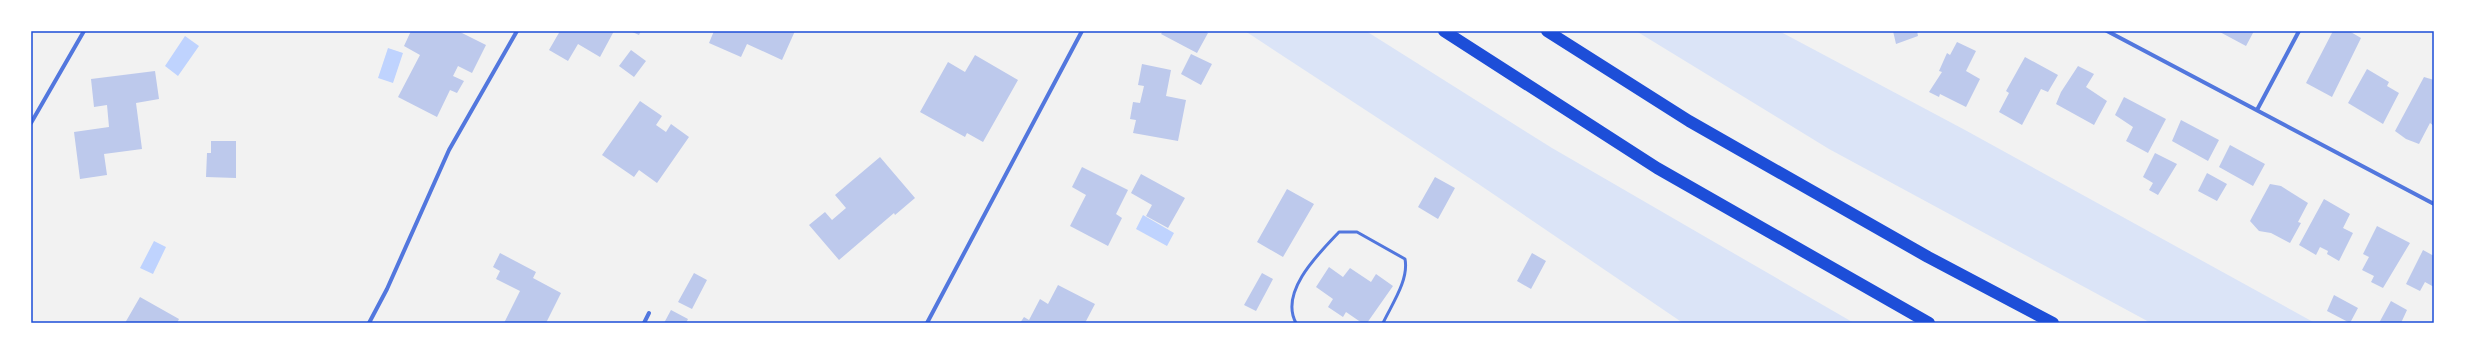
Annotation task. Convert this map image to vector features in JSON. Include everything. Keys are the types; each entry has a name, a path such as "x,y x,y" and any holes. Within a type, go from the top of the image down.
{"highway":[{"path":"1444,31 1657,168 1929,323"},
{"path":"1547,31 1689,121 1928,257 2053,323"}],"street":[{"path":"31,123 84,31"},
{"path":"369,323 387,288 449,150 517,31"},
{"path":"927,323 1082,31"},
{"path":"2107,31 2434,204"},
{"path":"2257,110 2299,31"},
{"path":"644,323 649,313"}],"lane":[{"path":"1296,323 1293,317 1292,299 1297,285 1339,232 1357,232 1405,258 1407,268 1383,323"}],"shaded area":[{"path":"1245,31 1366,31 1552,148 1854,323 1683,323 1474,181"},
{"path":"1636,31 1779,31 1965,130 2315,323 2151,323 1829,149"}],"water":[{"path":"185,36 199,46 178,76 165,66"},
{"path":"388,48 403,53 393,83 378,78"},
{"path":"1143,215 1174,233 1167,246 1136,229"},
{"path":"154,241 166,247 153,274 140,268"}],"building":[{"path":"411,31 458,31 486,45 472,73 458,66 453,76 464,81 457,93 450,90 437,117 398,97 420,55 404,46"},
{"path":"560,31 614,31 600,57 578,44 568,61 549,50"},
{"path":"630,31 641,31 639,35"},
{"path":"714,31 795,31 782,60 747,44 741,57 709,43"},
{"path":"1163,31 1204,31 1208,33 1197,53 1161,34"},
{"path":"1893,31 1917,31 1918,36 1896,44"},
{"path":"2218,31 2254,31 2246,46"},
{"path":"2333,31 2349,31 2361,38 2332,97 2306,83"},
{"path":"1957,42 1976,51 1966,71 1980,79 1966,107 1940,94 1939,97 1929,92 1942,72 1939,71 1947,53 1950,55"},
{"path":"631,50 646,61 634,77 619,66"},
{"path":"1191,54 1212,64 1201,85 1181,74"},
{"path":"975,55 1018,80 983,142 967,133 965,137 920,112 948,62 965,72"},
{"path":"2025,57 2058,75 2048,92 2041,89 2022,125 1999,112 2009,93 2006,91"},
{"path":"1142,64 1171,70 1166,96 1186,100 1178,141 1133,133 1136,120 1130,119 1133,102 1140,103 1144,86 1138,85"},
{"path":"2078,66 2094,74 2086,87 2107,101 2094,125 2056,104 2061,92"},
{"path":"2367,69 2389,82 2387,86 2399,93 2383,124 2348,103"},
{"path":"155,71 159,99 136,103 142,149 104,154 107,175 80,179 74,132 109,127 107,105 94,107 91,79"},
{"path":"2424,77 2434,80 2434,126 2430,123 2419,144 2406,139 2395,131"},
{"path":"2124,97 2166,119 2148,153 2126,141 2133,127 2115,115"},
{"path":"640,101 662,116 656,125 666,132 671,124 689,137 657,183 639,170 634,177 602,155"},
{"path":"2181,120 2219,140 2208,161 2172,141"},
{"path":"211,141 236,141 236,178 206,177 207,153 211,153"},
{"path":"2230,145 2265,164 2253,186 2219,167"},
{"path":"2155,153 2177,164 2158,195 2149,190 2153,183 2143,177"},
{"path":"880,157 915,198 895,215 894,213 839,260 809,225 825,212 832,220 846,208 835,195"},
{"path":"1082,167 1128,190 1116,214 1122,218 1108,246 1070,226 1086,195 1072,187"},
{"path":"2207,173 2227,184 2217,201 2198,191"},
{"path":"1141,174 1185,198 1168,228 1146,216 1152,205 1131,193"},
{"path":"1435,177 1455,188 1438,219 1418,207"},
{"path":"2270,184 2281,186 2308,203 2298,222 2301,223 2290,243 2271,233 2259,231 2250,221"},
{"path":"1287,189 1314,204 1283,257 1257,242"},
{"path":"2324,199 2350,214 2343,228 2353,233 2339,261 2327,254 2328,251 2320,247 2316,255 2299,245"},
{"path":"2377,226 2410,243 2383,288 2371,282 2374,276 2362,270 2369,257 2363,254"},
{"path":"2423,250 2434,256 2434,287 2425,282 2420,291 2406,284"},
{"path":"500,253 536,272 533,278 561,293 546,323 504,323 520,291 496,279 500,271 493,267"},
{"path":"1532,253 1546,261 1531,289 1517,281"},
{"path":"1329,267 1343,277 1350,268 1371,282 1376,274 1393,286 1367,323 1362,323 1346,312 1343,317 1328,307 1333,299 1316,287"},
{"path":"694,273 707,280 692,309 678,302"},
{"path":"1262,273 1273,279 1256,311 1244,305"},
{"path":"1058,285 1095,304 1085,323 1020,323 1024,317 1029,320 1040,299 1048,304"},
{"path":"2334,295 2358,308 2350,323 2327,311"},
{"path":"140,297 179,319 177,323 125,323"},
{"path":"2391,301 2407,310 2401,323 2379,323"},
{"path":"671,310 688,319 686,323 664,323"}]}
